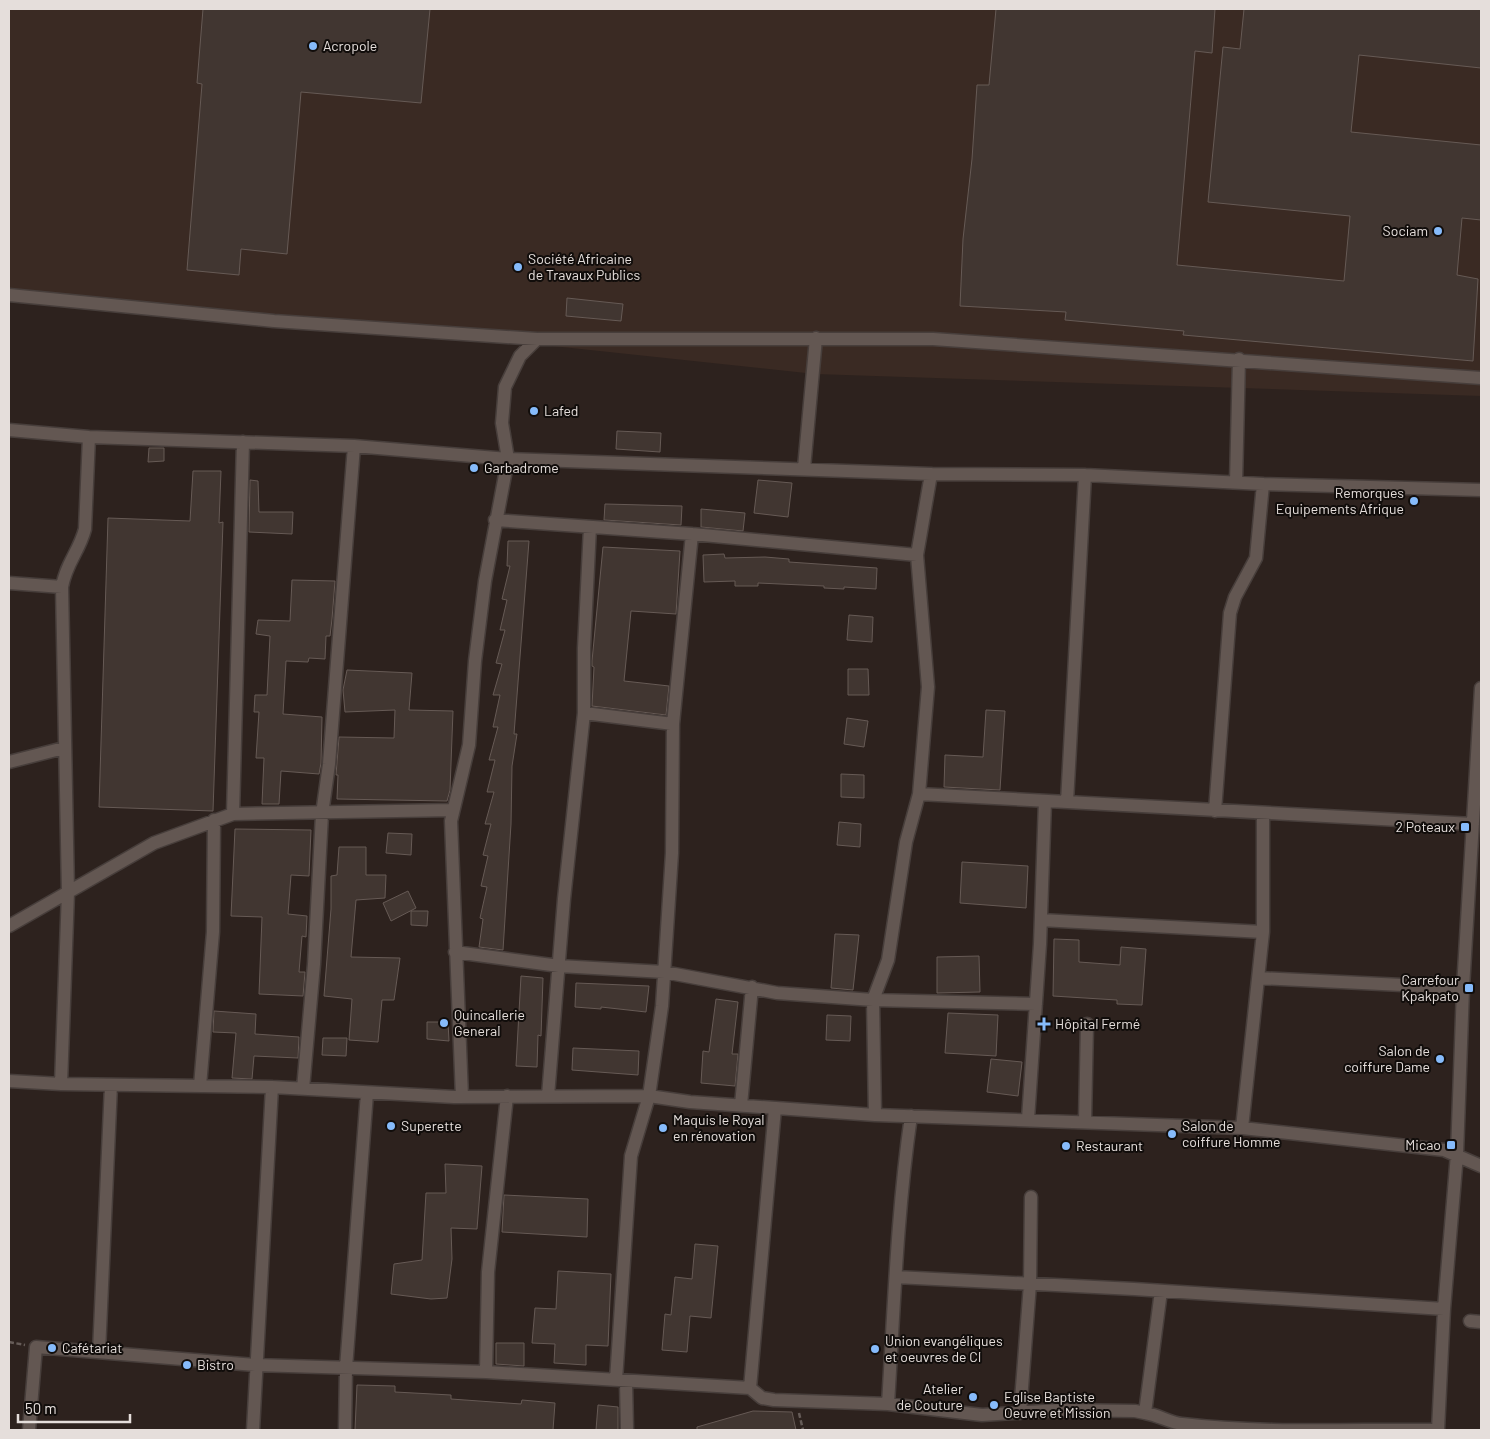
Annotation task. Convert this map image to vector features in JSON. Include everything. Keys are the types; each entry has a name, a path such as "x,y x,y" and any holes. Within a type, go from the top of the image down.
{"street":[{"path":"9,295 274,320 537,339 934,339 1239,359 1481,378"},
{"path":"804,468 816,338"},
{"path":"462,1097 455,952 452,810 469,745 475,661 484,581 508,459 502,423 505,387 520,356 537,339"},
{"path":"1236,482 1239,359"},
{"path":"9,430 89,437 354,446 508,459 931,474 1085,475 1263,484 1481,490"},
{"path":"61,1084 68,892 62,586 65,570 81,544 85,529 89,437"},
{"path":"232,814 243,442"},
{"path":"303,1089 314,964 322,814 329,764 354,446"},
{"path":"875,1115 873,1000 888,960 906,842 920,794 928,688 918,555 931,474"},
{"path":"1067,802 1085,475"},
{"path":"1215,811 1230,613 1235,597 1256,558 1263,484"},
{"path":"495,520 692,534 918,555"},
{"path":"548,1096 584,713 584,648 590,527"},
{"path":"627,1430 621,1381 631,1156 649,1096 662,1006 672,853 673,724 692,534"},
{"path":"9,583 62,586"},
{"path":"29,1430 36,1347 255,1365 486,1372 750,1388 762,1398 797,1402 888,1404 982,1415 1096,1410 1145,1413 1178,1424 1238,1430 1438,1430 1444,1309 1457,1154 1463,988 1475,829 1481,688"},
{"path":"584,713 673,724"},
{"path":"9,762 64,748"},
{"path":"920,794 1263,813 1475,829"},
{"path":"1028,1119 1041,920 1045,801"},
{"path":"9,926 154,843 232,814 322,814 452,810"},
{"path":"1242,1128 1263,932 1263,813"},
{"path":"200,1086 213,932 214,820"},
{"path":"1041,920 1263,932"},
{"path":"455,952 559,966 664,972 777,992 873,1000 1036,1004"},
{"path":"1259,978 1463,988"},
{"path":"741,1105 752,987"},
{"path":"1085,1121 1087,1024"},
{"path":"9,1081 61,1084 272,1087 462,1097 649,1096 690,1102 875,1115 1242,1128 1430,1148 1457,1154 1468,1162 1481,1166"},
{"path":"99,1352 111,1085"},
{"path":"252,1430 272,1087"},
{"path":"345,1430 346,1368 367,1093"},
{"path":"486,1372 488,1272 507,1096"},
{"path":"750,1388 775,1108"},
{"path":"888,1404 902,1175 912,1116"},
{"path":"1020,1413 1030,1284 1031,1198"},
{"path":"896,1277 1161,1290 1444,1309"},
{"path":"1145,1413 1161,1290"}],"path":[{"path":"797,1402 803,1430"}],"shaded area":[{"path":"9,9 1481,9 1481,396 815,374 9,288"}],"building":[{"path":"203,9 430,9 421,103 301,92 287,254 241,249 239,275 187,270 202,84 197,83"},
{"path":"996,9 1215,9 1212,53 1195,51 1177,265 1344,281 1350,216 1208,202 1223,47 1240,49 1244,9 1481,9 1481,68 1359,55 1351,132 1481,145 1481,220 1462,218 1457,275 1478,279 1473,361 1183,335 1184,331 1065,320 1066,312 960,306 963,239 972,159 977,85 989,85"},
{"path":"567,298 623,304 621,321 566,316"},
{"path":"617,431 661,433 660,452 616,449"},
{"path":"149,448 164,448 164,461 148,462"},
{"path":"193,471 221,471 219,523 223,522 213,811 99,807 108,518 190,521"},
{"path":"250,480 258,481 259,512 293,512 292,534 249,532"},
{"path":"758,480 792,483 788,517 754,513"},
{"path":"605,504 682,506 681,525 604,520"},
{"path":"701,509 745,513 743,531 701,527"},
{"path":"508,541 529,541 514,734 517,734 512,766 511,824 503,950 479,947 483,919 480,918 487,887 481,886 488,856 483,855 491,824 485,824 494,792 487,792 495,760 489,760 498,727 493,727 500,695 493,695 502,664 496,663 505,630 500,630 507,600 502,599 510,566 507,566"},
{"path":"603,547 680,551 676,614 631,611 624,681 669,686 666,715 592,706 594,667 592,666 592,661"},
{"path":"724,554 725,558 765,557 789,559 789,562 877,568 876,589 824,588 824,586 758,583 758,586 735,586 735,581 704,582 703,555"},
{"path":"292,580 335,581 330,636 326,636 325,659 309,658 308,662 286,661 283,714 322,717 321,763 319,774 281,771 279,804 262,804 264,758 256,758 259,712 254,712 255,695 267,695 270,636 256,634 258,620 290,621"},
{"path":"849,615 873,617 872,642 847,640"},
{"path":"848,669 868,669 869,695 848,695"},
{"path":"347,670 412,673 409,710 453,711 450,790 447,801 337,799 338,775 336,775 339,737 394,738 395,710 345,712 343,690"},
{"path":"986,710 1005,711 1000,790 944,787 945,755 983,757"},
{"path":"847,718 868,721 864,747 844,744"},
{"path":"841,774 864,775 864,798 841,797"},
{"path":"839,822 861,824 860,847 837,845"},
{"path":"235,829 311,830 309,876 291,875 288,914 307,916 306,937 302,936 299,972 305,972 303,996 259,994 262,917 231,916"},
{"path":"388,833 412,834 411,855 386,853"},
{"path":"339,847 366,847 366,875 386,875 385,898 356,900 351,957 400,958 394,1000 382,1000 378,1042 349,1040 352,999 324,996 331,909 331,876 337,875"},
{"path":"962,862 1028,866 1026,908 960,903"},
{"path":"408,891 416,908 391,921 383,903"},
{"path":"411,911 428,911 427,926 411,925"},
{"path":"835,934 859,935 853,990 831,988"},
{"path":"1054,939 1079,940 1079,962 1120,965 1121,947 1146,949 1142,1005 1117,1004 1117,1000 1053,996"},
{"path":"979,956 980,992 937,993 937,957"},
{"path":"521,976 543,978 541,1036 538,1035 537,1067 516,1066"},
{"path":"576,983 649,986 646,1012 601,1007 601,1009 575,1007"},
{"path":"716,999 738,1002 732,1054 738,1054 735,1086 701,1083 703,1051 709,1052"},
{"path":"214,1011 256,1014 255,1034 299,1037 298,1058 254,1056 252,1079 232,1078 236,1033 213,1032"},
{"path":"948,1013 998,1015 996,1056 945,1053"},
{"path":"827,1015 851,1016 850,1041 826,1040"},
{"path":"427,1022 448,1022 449,1041 427,1039"},
{"path":"323,1038 347,1038 346,1056 322,1055"},
{"path":"573,1048 639,1051 638,1075 572,1070"},
{"path":"991,1059 1022,1062 1018,1096 987,1092"},
{"path":"445,1164 482,1166 477,1229 451,1228 452,1259 447,1298 431,1299 391,1294 394,1264 422,1260 426,1193 446,1193"},
{"path":"504,1195 588,1199 587,1237 502,1232"},
{"path":"695,1244 718,1246 711,1318 690,1316 687,1352 662,1350 665,1314 671,1315 675,1277 692,1279"},
{"path":"558,1271 611,1274 608,1346 586,1345 586,1365 554,1363 555,1344 532,1343 535,1308 556,1309"},
{"path":"496,1343 524,1343 524,1366 496,1364"},
{"path":"357,1385 395,1386 395,1392 451,1395 451,1399 521,1404 522,1400 555,1403 553,1430 355,1430"},
{"path":"598,1405 618,1407 618,1430 596,1430"},
{"path":"753,1411 792,1412 796,1430 697,1430 697,1427"}],"place":[{"name":"Acropole","path":"313,46"},
{"name":"Sociam","path":"1438,231"},
{"name":"Société Africaine de Travaux Publics","path":"518,267"},
{"name":"Lafed","path":"534,411"},
{"name":"Garbadrome","path":"474,468"},
{"name":"Remorques Equipements Afrique","path":"1414,501"},
{"name":"2 Poteaux","path":"1465,827"},
{"name":"Carrefour Kpakpato","path":"1469,988"},
{"name":"Quincallerie General","path":"444,1023"},
{"name":"Hôpital Fermé","path":"1044,1024"},
{"name":"Salon de coiffure Dame","path":"1440,1059"},
{"name":"Superette","path":"391,1126"},
{"name":"Maquis le Royal en rénovation","path":"663,1128"},
{"name":"Salon de coiffure Homme","path":"1172,1134"},
{"name":"Micao","path":"1451,1145"},
{"name":"Restaurant","path":"1066,1146"},
{"name":"Cafétariat","path":"52,1348"},
{"name":"Union evangéliques et oeuvres de CI","path":"875,1349"},
{"name":"Bistro","path":"187,1365"},
{"name":"Atelier de Couture","path":"973,1397"},
{"name":"Eglise Baptiste Oeuvre et Mission","path":"994,1405"}]}
